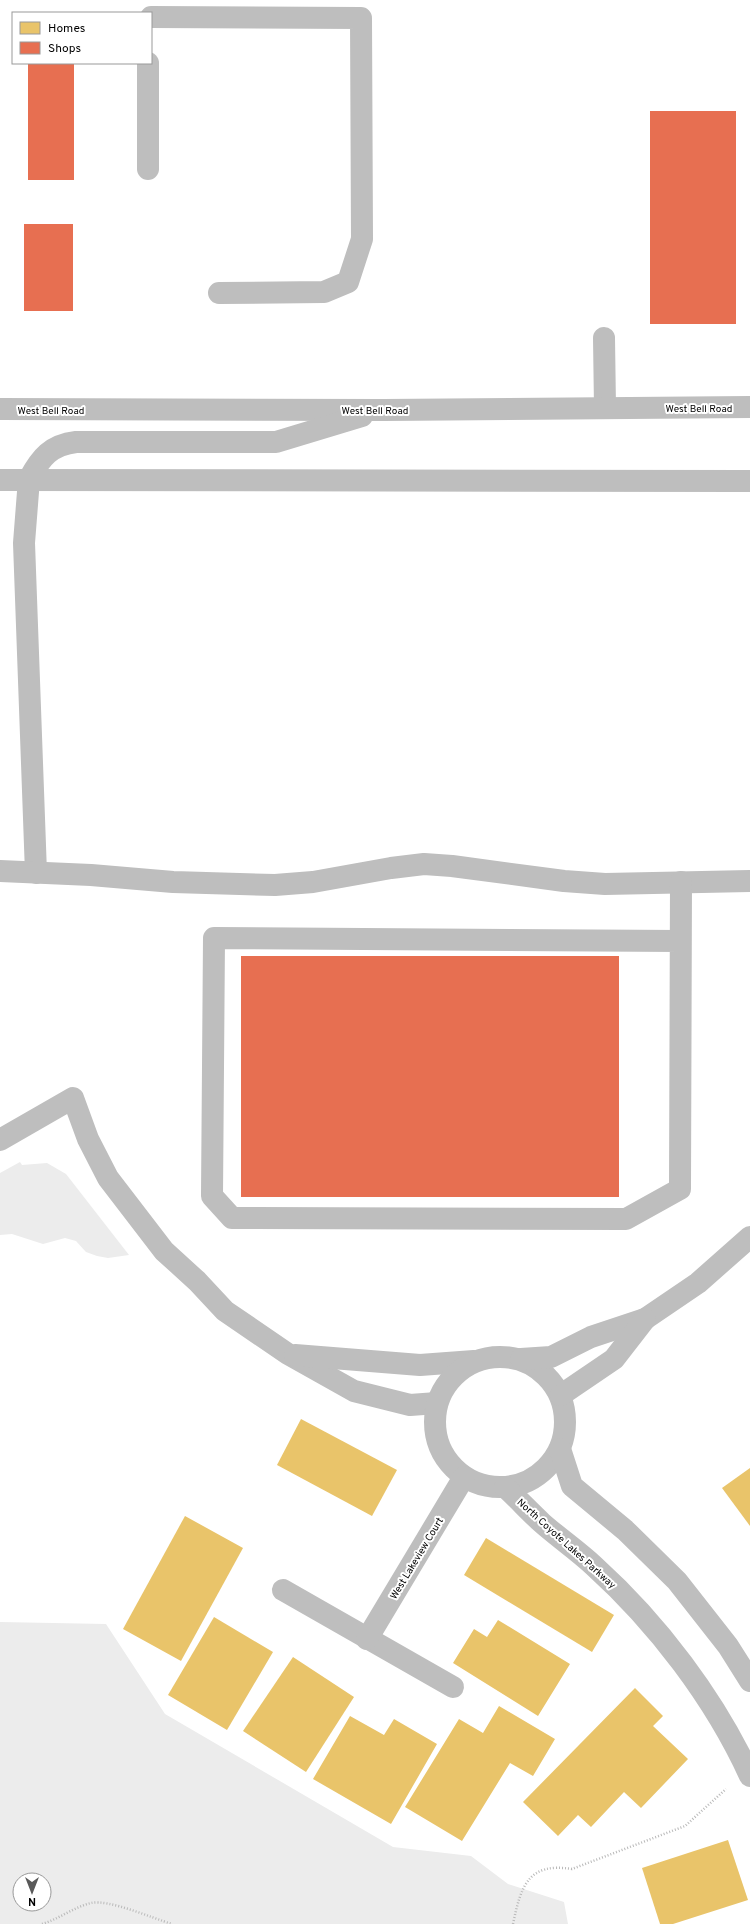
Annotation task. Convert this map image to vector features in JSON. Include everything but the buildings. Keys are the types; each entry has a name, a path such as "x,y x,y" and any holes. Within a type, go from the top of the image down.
{"street":[{"path":"152,17 361,18 362,239 348,282 324,292 219,293"},
{"path":"148,64 148,169"},
{"path":"604,338 605,408"},
{"name":"West Bell Road","path":"0,409 384,410 750,407"},
{"path":"36,873 24,543 30,479 37,464 46,454 63,444 76,442 276,442 384,410"},
{"path":"0,480 750,481"},
{"path":"0,871 91,875 173,882 275,884 313,882 391,868 424,864 452,866 564,881 605,884 750,881"},
{"path":"680,941 214,938 212,1196 232,1218 626,1219 680,1189 681,882"},
{"path":"0,1140 73,1098 88,1139 108,1178 164,1251 197,1281 225,1312 288,1354 354,1391 410,1405 437,1403"},
{"path":"288,1354 420,1364 474,1361 498,1356 521,1359 551,1357 591,1337 645,1319 698,1283 750,1237"},
{"path":"561,1395 614,1359 645,1319"},
{"path":"474,1361 458,1371 445,1386 437,1403 434,1424 438,1445 449,1463 464,1477 484,1485 505,1487 522,1484 538,1476 551,1464 560,1449 566,1432 566,1413 561,1395 551,1380 538,1367 521,1359"},
{"path":"560,1449 572,1486 625,1530 677,1581 719,1634 750,1680"},
{"name":"West Lakeview Court","path":"367,1639 464,1477"},
{"name":"North Coyote Lakes Parkway","path":"505,1487 543,1524 594,1565 642,1613 689,1673 735,1744 748,1773"},
{"path":"283,1590 453,1688"}],"path":[{"path":"513,1924 523,1888 534,1874 544,1868 559,1867 572,1869 685,1826 748,1773"},
{"path":"42,1924 90,1903 99,1902 114,1905 172,1924"}],"shaded area":[{"path":"20,1162 22,1165 47,1163 66,1174 129,1255 108,1258 97,1256 86,1252 76,1241 65,1238 43,1244 12,1234 0,1235 0,1173"},
{"path":"0,1622 106,1624 165,1714 393,1847 471,1856 508,1884 564,1902 568,1924 0,1924"}]}
